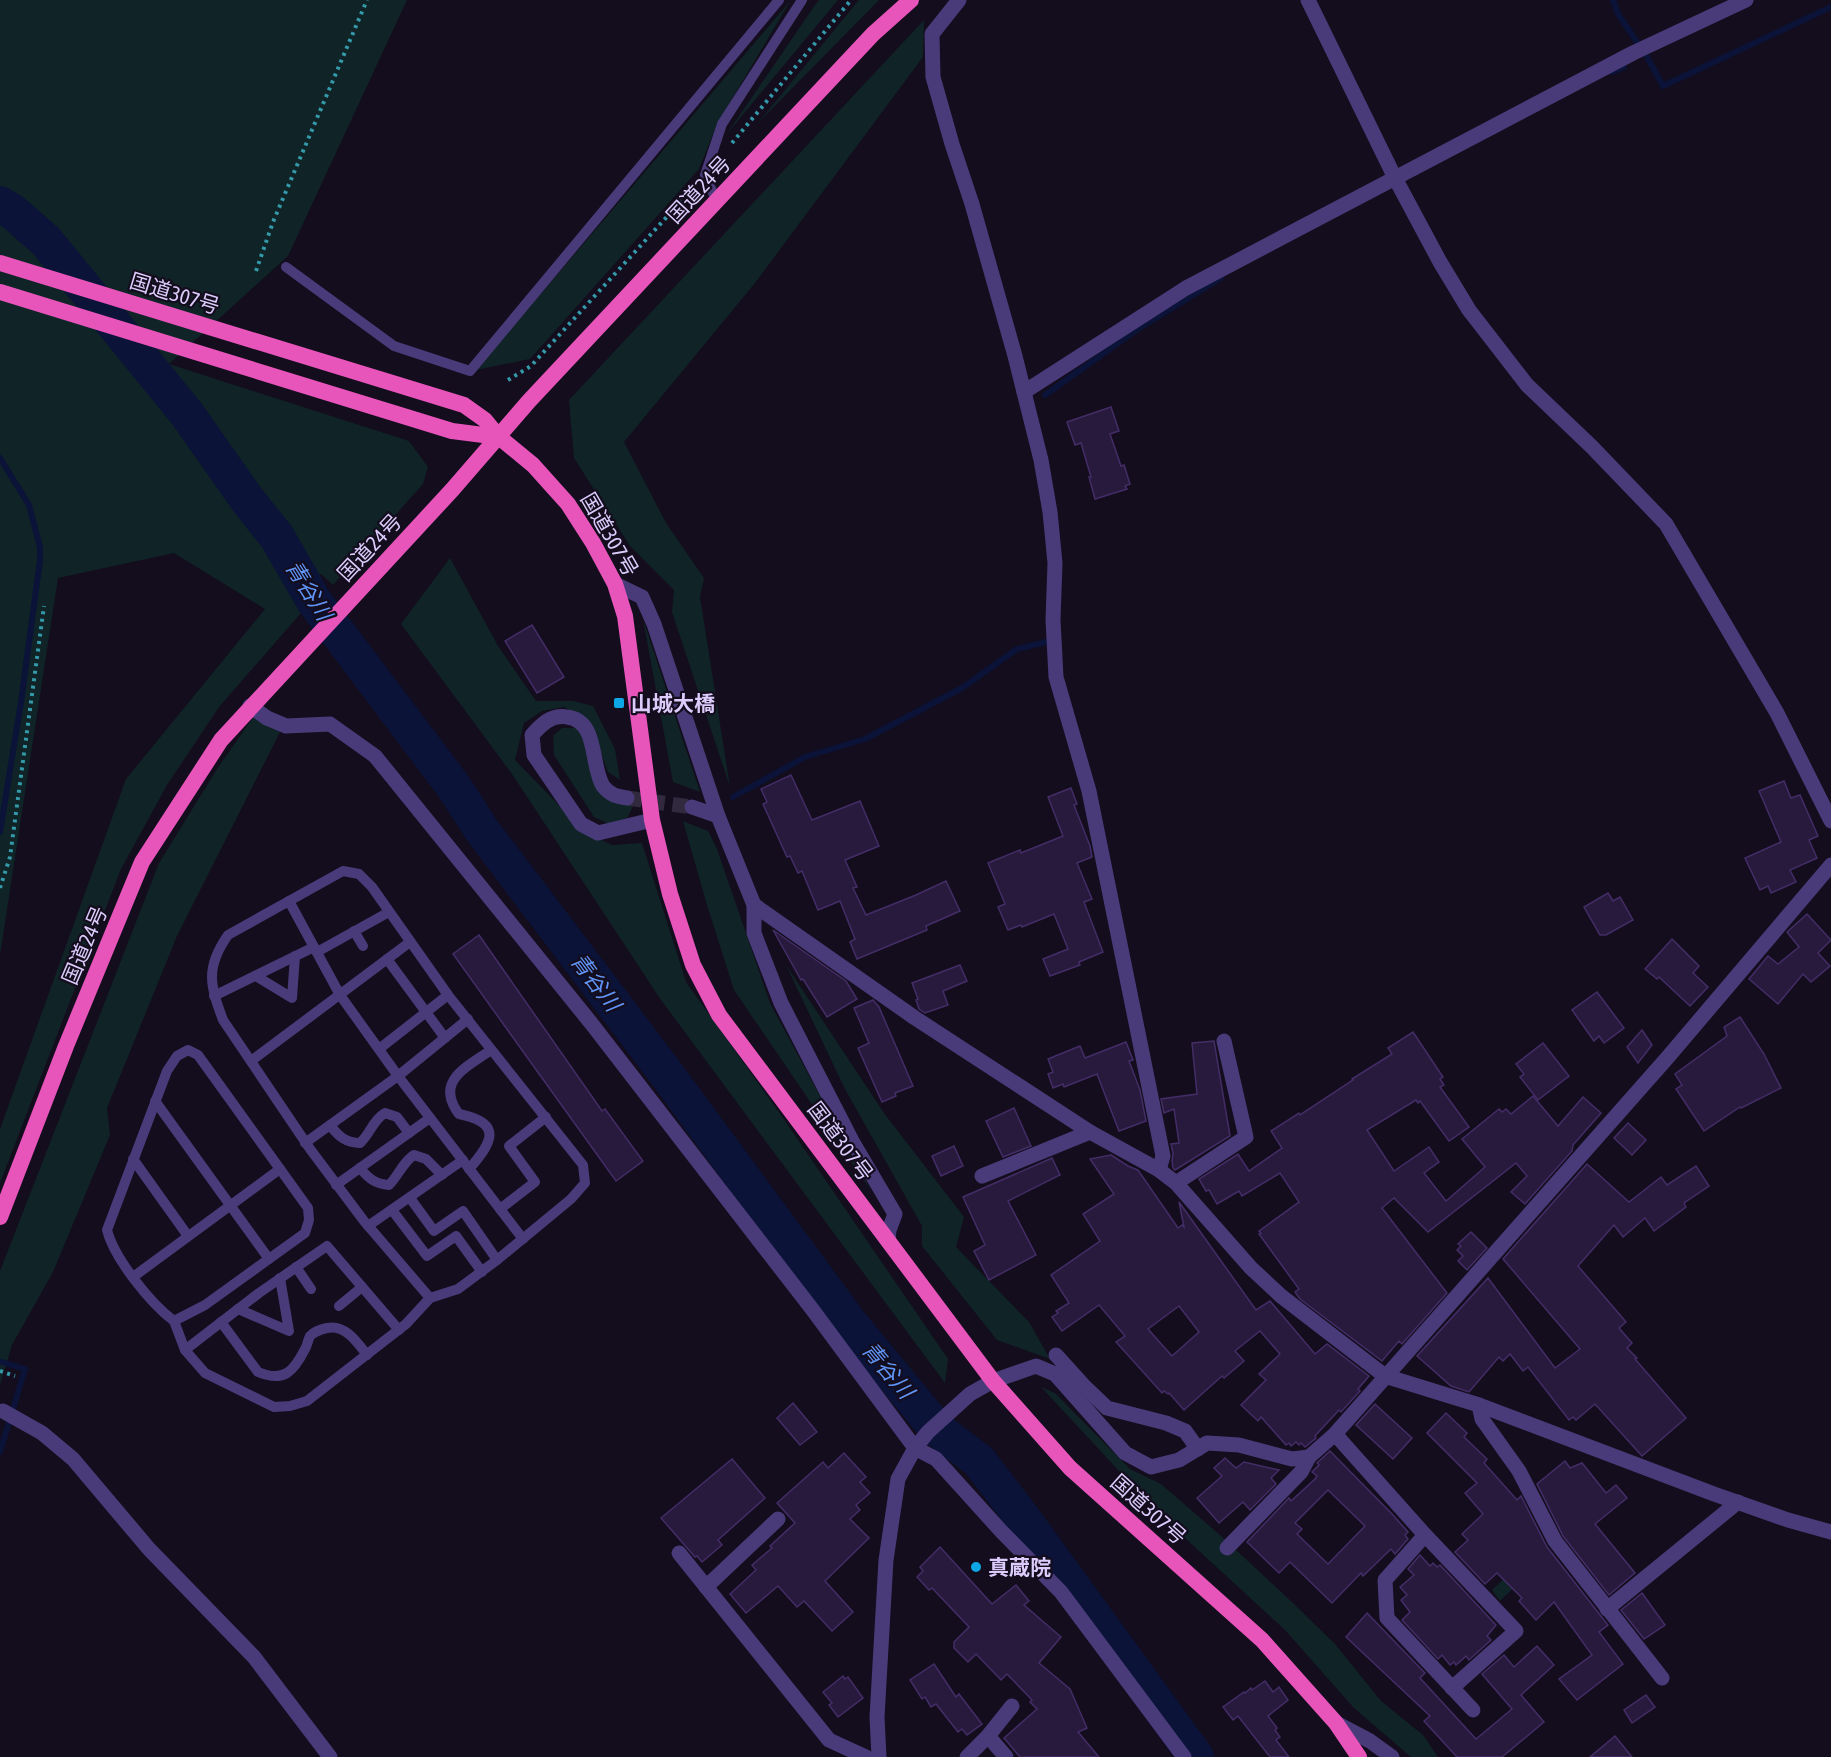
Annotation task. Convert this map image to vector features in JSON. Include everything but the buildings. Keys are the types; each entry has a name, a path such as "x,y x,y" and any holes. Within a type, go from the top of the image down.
{"highway":[{"name":"国道24号","path":"0,1217 66,1046 142,862 221,740 499,437 529,401 873,34 911,0"},
{"name":"国道307号","path":"0,263 464,405 485,420 499,437 533,465 568,504 615,584 625,616 652,820 670,894 693,965 719,1015 993,1381 1070,1468 1262,1640 1336,1723 1359,1757"},
{"path":"0,292 452,431 499,437"}],"street":[{"path":"959,0 932,34 933,77 972,204 1041,460 1050,512 1055,563 1053,620 1056,677 1089,791 1163,1156 1159,1170"},
{"path":"1308,0 1395,178 1440,262 1469,310 1527,385 1592,447 1666,524 1777,713 1831,821"},
{"path":"1024,392 1186,288 1633,53 1746,0"},
{"path":"615,584 642,597 654,624 718,816 754,905 754,933 781,1003 852,1141 895,1214 889,1230 888,1242"},
{"path":"250,706 267,718 286,726 330,724 375,756 598,1032 812,1309 915,1448 936,1459 1002,1532 1061,1592 1184,1757"},
{"path":"627,798 613,796 602,784 588,731 575,718 560,716 543,722 532,735 534,754 581,824 598,832 652,820"},
{"path":"692,807 718,816"},
{"path":"1227,1548 1301,1472 1309,1457 1335,1434 1668,1057 1831,865"},
{"path":"754,905 915,1018 1090,1132 1159,1170 1176,1183 1251,1268 1281,1296 1385,1376 1479,1405 1738,1502 1831,1532"},
{"path":"1176,1183 1246,1137 1224,1041"},
{"path":"982,1176 1090,1132"},
{"path":"1056,1355 1085,1388 1107,1408 1166,1423 1185,1431 1198,1449"},
{"path":"879,1757 878,1718 886,1560 898,1479 915,1448 928,1432 970,1394 993,1381 1036,1366 1055,1374 1125,1453 1151,1467 1179,1460 1207,1443 1239,1445 1292,1459 1309,1457"},
{"path":"1479,1405 1482,1419 1519,1472 1555,1541 1662,1678"},
{"path":"3,1411 42,1433 73,1459 106,1495 149,1549 254,1657 330,1757"},
{"path":"1335,1434 1425,1535 1516,1631 1452,1688"},
{"path":"1607,1608 1738,1502"},
{"path":"706,1587 778,1519"},
{"path":"1425,1535 1385,1580 1387,1618 1473,1710"},
{"path":"679,1553 829,1740 866,1757"},
{"path":"968,1757 1012,1706"},
{"path":"1336,1723 1370,1741 1392,1757"},
{"path":"988,1736 1006,1757"}],"lane":[{"path":"286,267 394,346 470,371 779,0"},
{"path":"717,202 705,175 722,124 802,0"},
{"path":"174,1321 205,1305 305,1233 309,1220 308,1208 198,1055 188,1050 177,1056 167,1071 107,1230 110,1242 133,1277 159,1310 174,1321 185,1350 205,1373 274,1407 290,1406 307,1401 399,1330 430,1298 458,1289 482,1272 571,1199 585,1182 583,1165 448,994 372,887 359,874 343,871 228,935 216,952 211,979 214,996 223,1020 305,1143 368,1226 430,1298"},
{"path":"289,901 340,995 398,1076 523,1239"},
{"path":"214,996 295,956 354,931 389,912"},
{"path":"354,931 363,946"},
{"path":"250,1062 410,942"},
{"path":"255,976 292,998 295,956"},
{"path":"387,959 445,1038"},
{"path":"379,1049 448,994"},
{"path":"305,1143 398,1076 468,1019"},
{"path":"368,1226 442,1175 466,1165 487,1149 490,1139 487,1126 479,1119 459,1114 451,1103 450,1089 454,1077 491,1050"},
{"path":"155,1101 269,1259"},
{"path":"330,1125 339,1136 351,1143 360,1143 368,1136 374,1122 385,1113 397,1117 409,1133"},
{"path":"500,1209 536,1182 509,1146 546,1117"},
{"path":"336,1185 430,1118"},
{"path":"360,1168 368,1178 388,1185 397,1177 403,1163 414,1155 426,1159 442,1175"},
{"path":"134,1159 188,1236"},
{"path":"133,1277 280,1169"},
{"path":"410,1198 434,1231 464,1211 497,1260"},
{"path":"392,1210 426,1256 456,1236 482,1272"},
{"path":"185,1350 280,1278 327,1246 399,1330"},
{"path":"296,1267 311,1289"},
{"path":"238,1309 289,1331 280,1278"},
{"path":"339,1306 362,1287"},
{"path":"221,1322 258,1372 267,1376 285,1376 293,1369 310,1336 321,1329 334,1326 350,1334 367,1355"}],"path":[{"path":"256,272 273,222 367,0"},
{"path":"728,148 850,0"},
{"path":"508,380 531,366 705,175"},
{"path":"0,888 10,857 44,606"},
{"path":"0,1371 15,1376"}],"green space":[{"path":"0,0 407,0 288,256 169,364 409,441 428,467 423,484 333,585 321,574 286,588 301,613 219,707 167,785 121,869 0,1183 0,1129 126,779 265,609 174,553 58,578 0,955"},
{"path":"791,0 717,124 699,169 530,359 476,370"},
{"path":"819,0 838,0 726,135 815,5"},
{"path":"859,0 879,0 757,124"},
{"path":"924,20 923,57 755,283 624,442 666,523 704,578 700,597 730,787 672,612 674,590 630,546 574,458 569,400"},
{"path":"450,558 498,646 536,701 573,701 593,706 615,749 620,780 608,772 592,729 582,717 564,707 542,711 524,723 515,760 585,832 612,845 642,843 686,982 783,1118 948,1359 945,1383 661,1000 512,774 401,624"},
{"path":"643,619 700,792 673,782"},
{"path":"254,716 281,730 177,936 107,1108 110,1135 53,1272 12,1345 0,1385 0,1271 159,863 217,769"},
{"path":"562,728 577,728 589,733 605,792 633,806 628,817 611,825 594,817 554,755 553,736"},
{"path":"683,821 708,831 717,849 770,1003 871,1191 734,990"},
{"path":"786,965 884,1113 964,1217 956,1247 1029,1322 1050,1359 997,1340 922,1246 922,1226 845,1089"},
{"path":"1041,1387 1055,1393 1130,1469 1161,1484 1220,1535 1335,1644 1381,1701 1423,1735 1438,1757 1411,1757 1354,1708 1285,1630 1160,1515"},
{"path":"1532,1570 1500,1601 1492,1590 1509,1574"}],"waterway":[{"path":"1613,0 1618,14 1647,57 1663,86 1831,7"},
{"path":"1612,72 1624,67"},
{"name":"青谷川","path":"0,204 13,212 46,241 187,414 246,498 277,537 314,601 849,1322 937,1429 979,1461 1196,1757"},
{"path":"1045,395 1138,329 1221,278"},
{"path":"0,458 29,505 40,547 21,702 0,832"},
{"path":"733,797 805,757 865,739 962,688 1017,649 1054,640"},
{"path":"0,1452 25,1369 2,1362"}],"tunnel":[{"path":"627,798 692,807"}],"place":[{"name":"山城大橋","path":"619,703"},
{"name":"真蔵院","path":"976,1567"}]}
